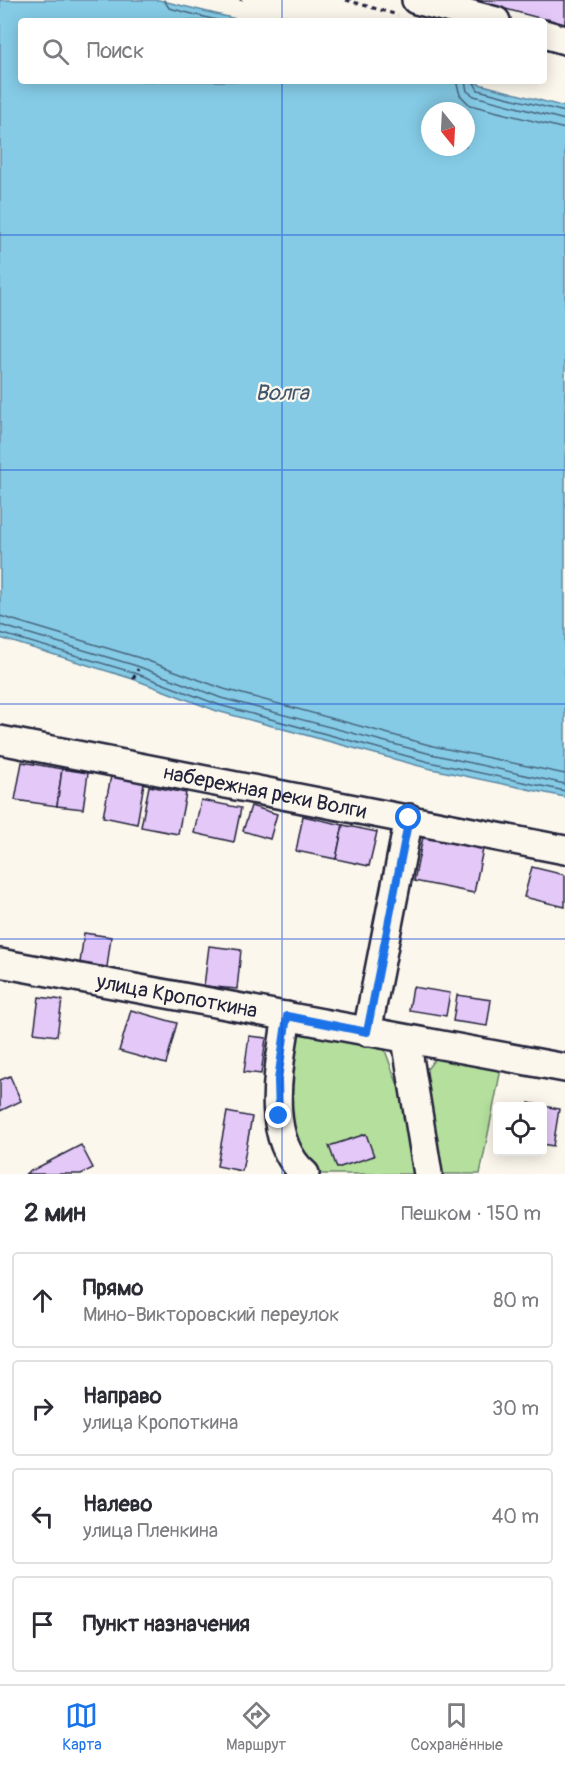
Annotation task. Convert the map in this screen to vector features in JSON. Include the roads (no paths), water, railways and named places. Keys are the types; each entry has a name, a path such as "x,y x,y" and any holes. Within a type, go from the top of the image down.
{"street":[{"path":"421,5 482,18"},
{"path":"547,35 565,39"},
{"name":"набережная реки Волги","path":"0,740 565,850"},
{"path":"367,1032 409,818"},
{"name":"улица Кропоткина","path":"0,963 565,1068"},
{"path":"287,1016 278,1080 279,1116 284,1139 293,1158 305,1174"},
{"path":"406,1039 428,1174"}],"water":[{"name":"Волга","path":"0,0 159,0 232,18 18,18 18,84 479,84 565,107 565,797 427,768 217,711 133,679 0,638"}]}
